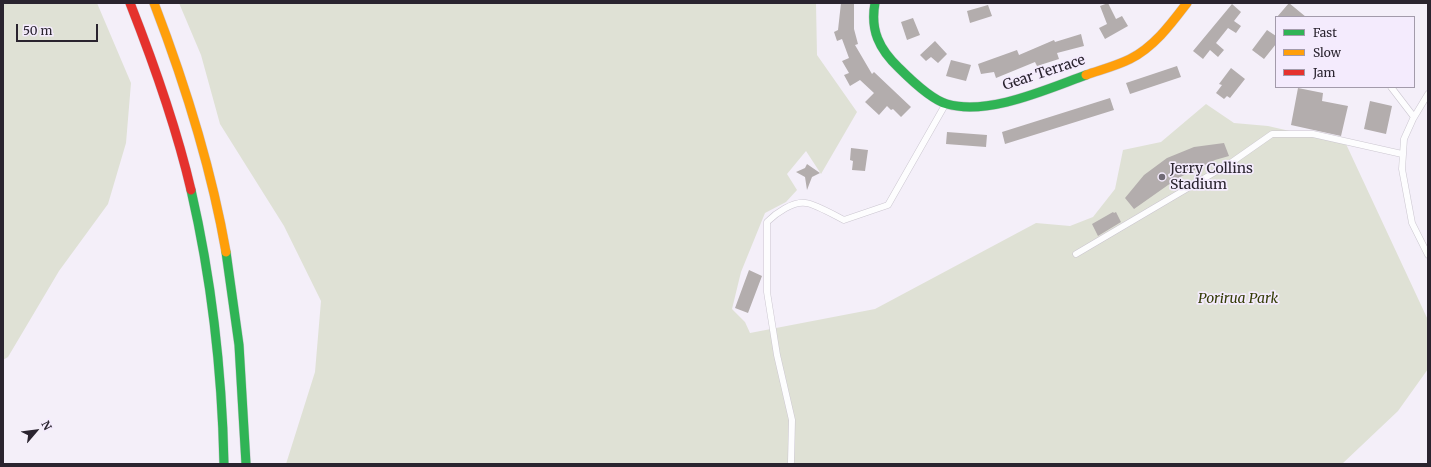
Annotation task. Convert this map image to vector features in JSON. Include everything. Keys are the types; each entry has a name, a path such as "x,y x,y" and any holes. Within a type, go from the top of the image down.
{"main road":[{"path":"130,3 160,80 177,136 202,238 220,364 224,464"},
{"path":"154,3 174,54 193,113 212,179 226,241 243,374 246,464"},
{"name":"Gear Terrace","path":"875,3 872,27 878,41 890,60 912,80 946,104 969,107 1025,97 1126,60 1138,54 1158,39 1167,30 1187,3"}],"lane":[{"path":"1392,88 1414,117"},
{"path":"1428,94 1414,117 1404,139 1402,154 1402,169 1412,223 1428,256"},
{"path":"792,462 792,420 777,355 767,292 768,222 776,214 788,207 806,203 844,220 888,205 946,104"},
{"path":"1076,254 1232,162 1272,134 1313,134 1402,154"}],"green space":[{"path":"3,3 97,3 131,83 126,143 108,204 59,271 8,357 3,360"},
{"name":"Porirua Park","path":"179,3 816,3 817,55 857,112 821,174 806,151 787,174 797,190 786,202 765,213 741,272 732,309 745,322 750,333 875,309 1036,223 1070,226 1093,217 1115,189 1123,150 1161,142 1206,104 1234,123 1268,126 1346,144 1428,320 1428,369 1398,411 1342,464 286,464 315,372 321,301 284,226 220,124 201,55"}],"building":[{"path":"841,3 854,3 854,29 858,44 855,45 872,74 874,72 911,107 901,117 893,109 891,110 887,106 879,115 865,102 874,93 860,80 850,86 844,75 849,73 842,61 849,58 842,39 837,41 834,32 838,30"},
{"path":"1108,3 1116,19 1122,16 1128,26 1105,39 1099,28 1107,24 1100,6"},
{"path":"1289,3 1305,16 1278,16"},
{"path":"1232,4 1241,12 1234,21 1241,26 1236,33 1228,28 1216,43 1224,50 1218,57 1210,50 1203,59 1193,51"},
{"path":"988,5 992,16 970,23 967,11"},
{"path":"913,18 920,35 907,40 901,22"},
{"path":"1267,30 1275,35 1275,45 1264,59 1252,50"},
{"path":"1081,34 1084,46 1057,53 1059,59 1037,66 1035,62 996,78 994,72 981,74 978,64 1017,50 1019,55 1054,40 1055,42"},
{"path":"935,41 947,54 938,63 931,57 926,61 920,55"},
{"path":"951,60 971,65 966,81 946,76"},
{"path":"1177,66 1181,77 1130,94 1126,83"},
{"path":"1231,68 1245,79 1230,98 1227,96 1224,99 1216,93 1222,85 1219,84"},
{"path":"1298,88 1323,93 1322,101 1348,106 1341,136 1291,125"},
{"path":"1110,98 1114,110 1005,144 1002,132"},
{"path":"1370,101 1392,106 1386,134 1364,129"},
{"path":"947,132 987,135 986,147 946,144"},
{"name":"Jerry Collins Stadium","path":"1224,143 1229,156 1215,160 1178,178 1134,209 1125,198 1144,175 1167,158 1194,147"},
{"path":"851,148 868,150 865,171 852,170 853,161 850,160"},
{"path":"807,164 820,173 812,177 807,190 805,177 796,172 805,168"},
{"path":"1113,212 1116,212 1121,222 1098,236 1092,224"},
{"path":"749,270 762,276 748,313 735,308"}],"traffic: fast":[{"path":"875,3 875,30 881,46 886,54 909,78 941,102 963,107 999,104 1036,93 1086,75"},
{"path":"191,190 205,258 215,326 221,395 224,464"},
{"path":"226,252 239,345 246,464"}],"traffic: slow":[{"path":"154,3 176,64 205,157 226,252"},
{"path":"1086,75 1119,64 1139,54 1162,34 1187,3"}],"traffic: jam":[{"path":"130,3 164,95 179,142 191,190"}],"place":[{"name":"Jerry Collins Stadium","path":"1162,177"}]}
